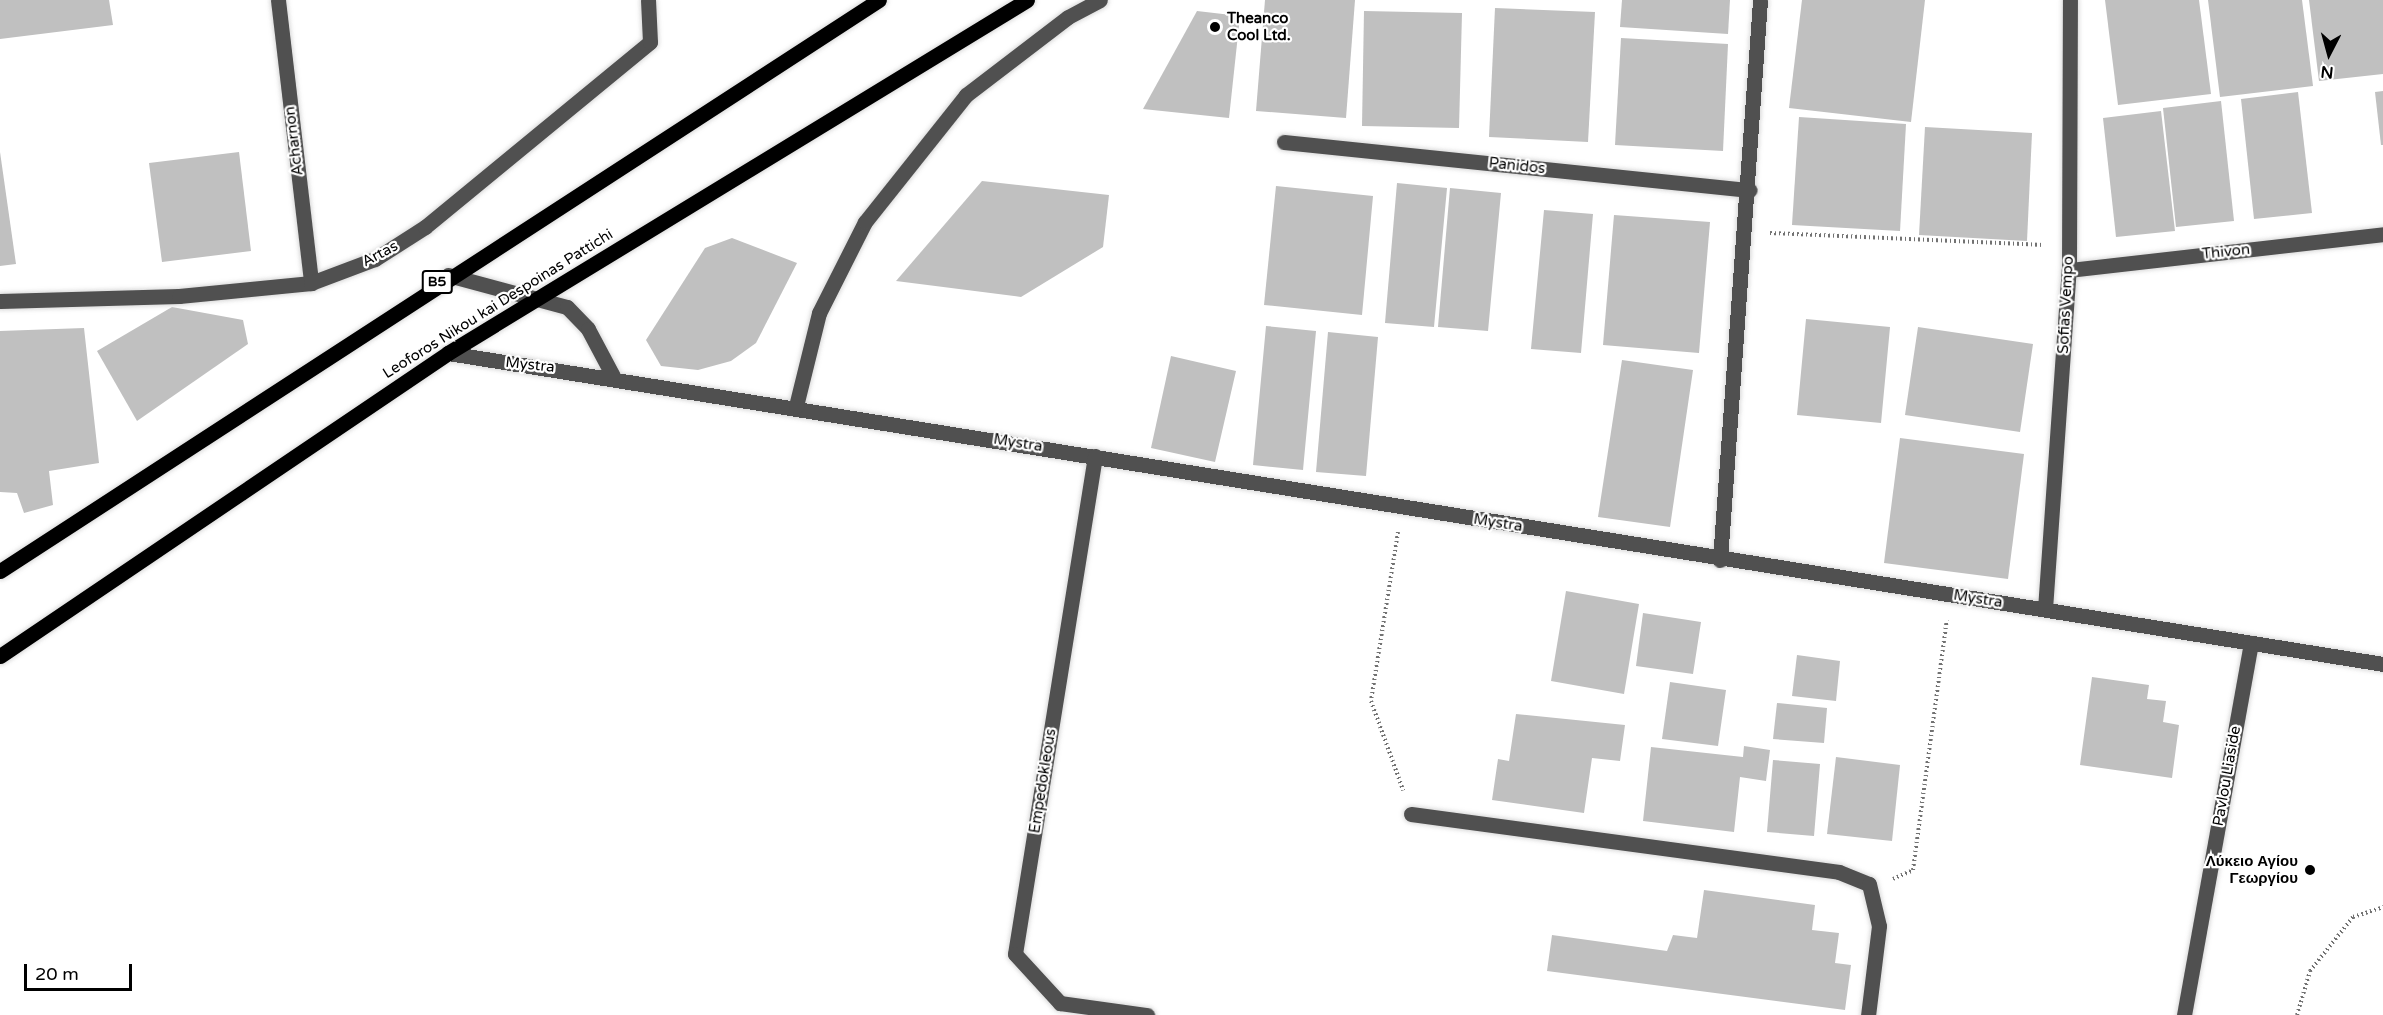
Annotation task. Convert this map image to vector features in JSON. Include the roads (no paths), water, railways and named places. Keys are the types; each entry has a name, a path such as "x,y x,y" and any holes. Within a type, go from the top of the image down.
{"main road":[{"name":"B5","path":"0,571 448,275 879,0"},
{"name":"Leoforos Nikou kai Despoinas Pattichi","path":"0,656 448,353 1027,0"}],"street":[{"name":"Acharnon","path":"278,0 311,283"},
{"name":"Artas","path":"0,301 180,296 311,283 375,259 425,227 650,42 648,0"},
{"path":"796,406 819,313 865,222 966,95 1068,17 1100,0"},
{"path":"1720,560 1750,190 1760,0"},
{"name":"Sofias Vempo","path":"2045,609 2069,270 2070,0"},
{"name":"Panidos","path":"1284,142 1750,190"},
{"name":"Thivon","path":"2069,270 2383,234"},
{"path":"448,275 542,297 577,314 613,376"},
{"name":"Mystra","path":"448,353 613,376 1720,560 2045,609 2383,664"},
{"name":"Empedokleous","path":"1095,456 1015,954 1060,1003 1147,1015"},
{"name":"Pavlou Liaside","path":"2184,1015 2251,643"},
{"path":"1412,814 1839,872 1871,889 1879,926 1868,1015"}],"place":[{"name":"Theanco Cool Ltd.","path":"1215,27"},
{"name":"Λύκειο Αγίου Γεωργίου","path":"2310,870"}]}
